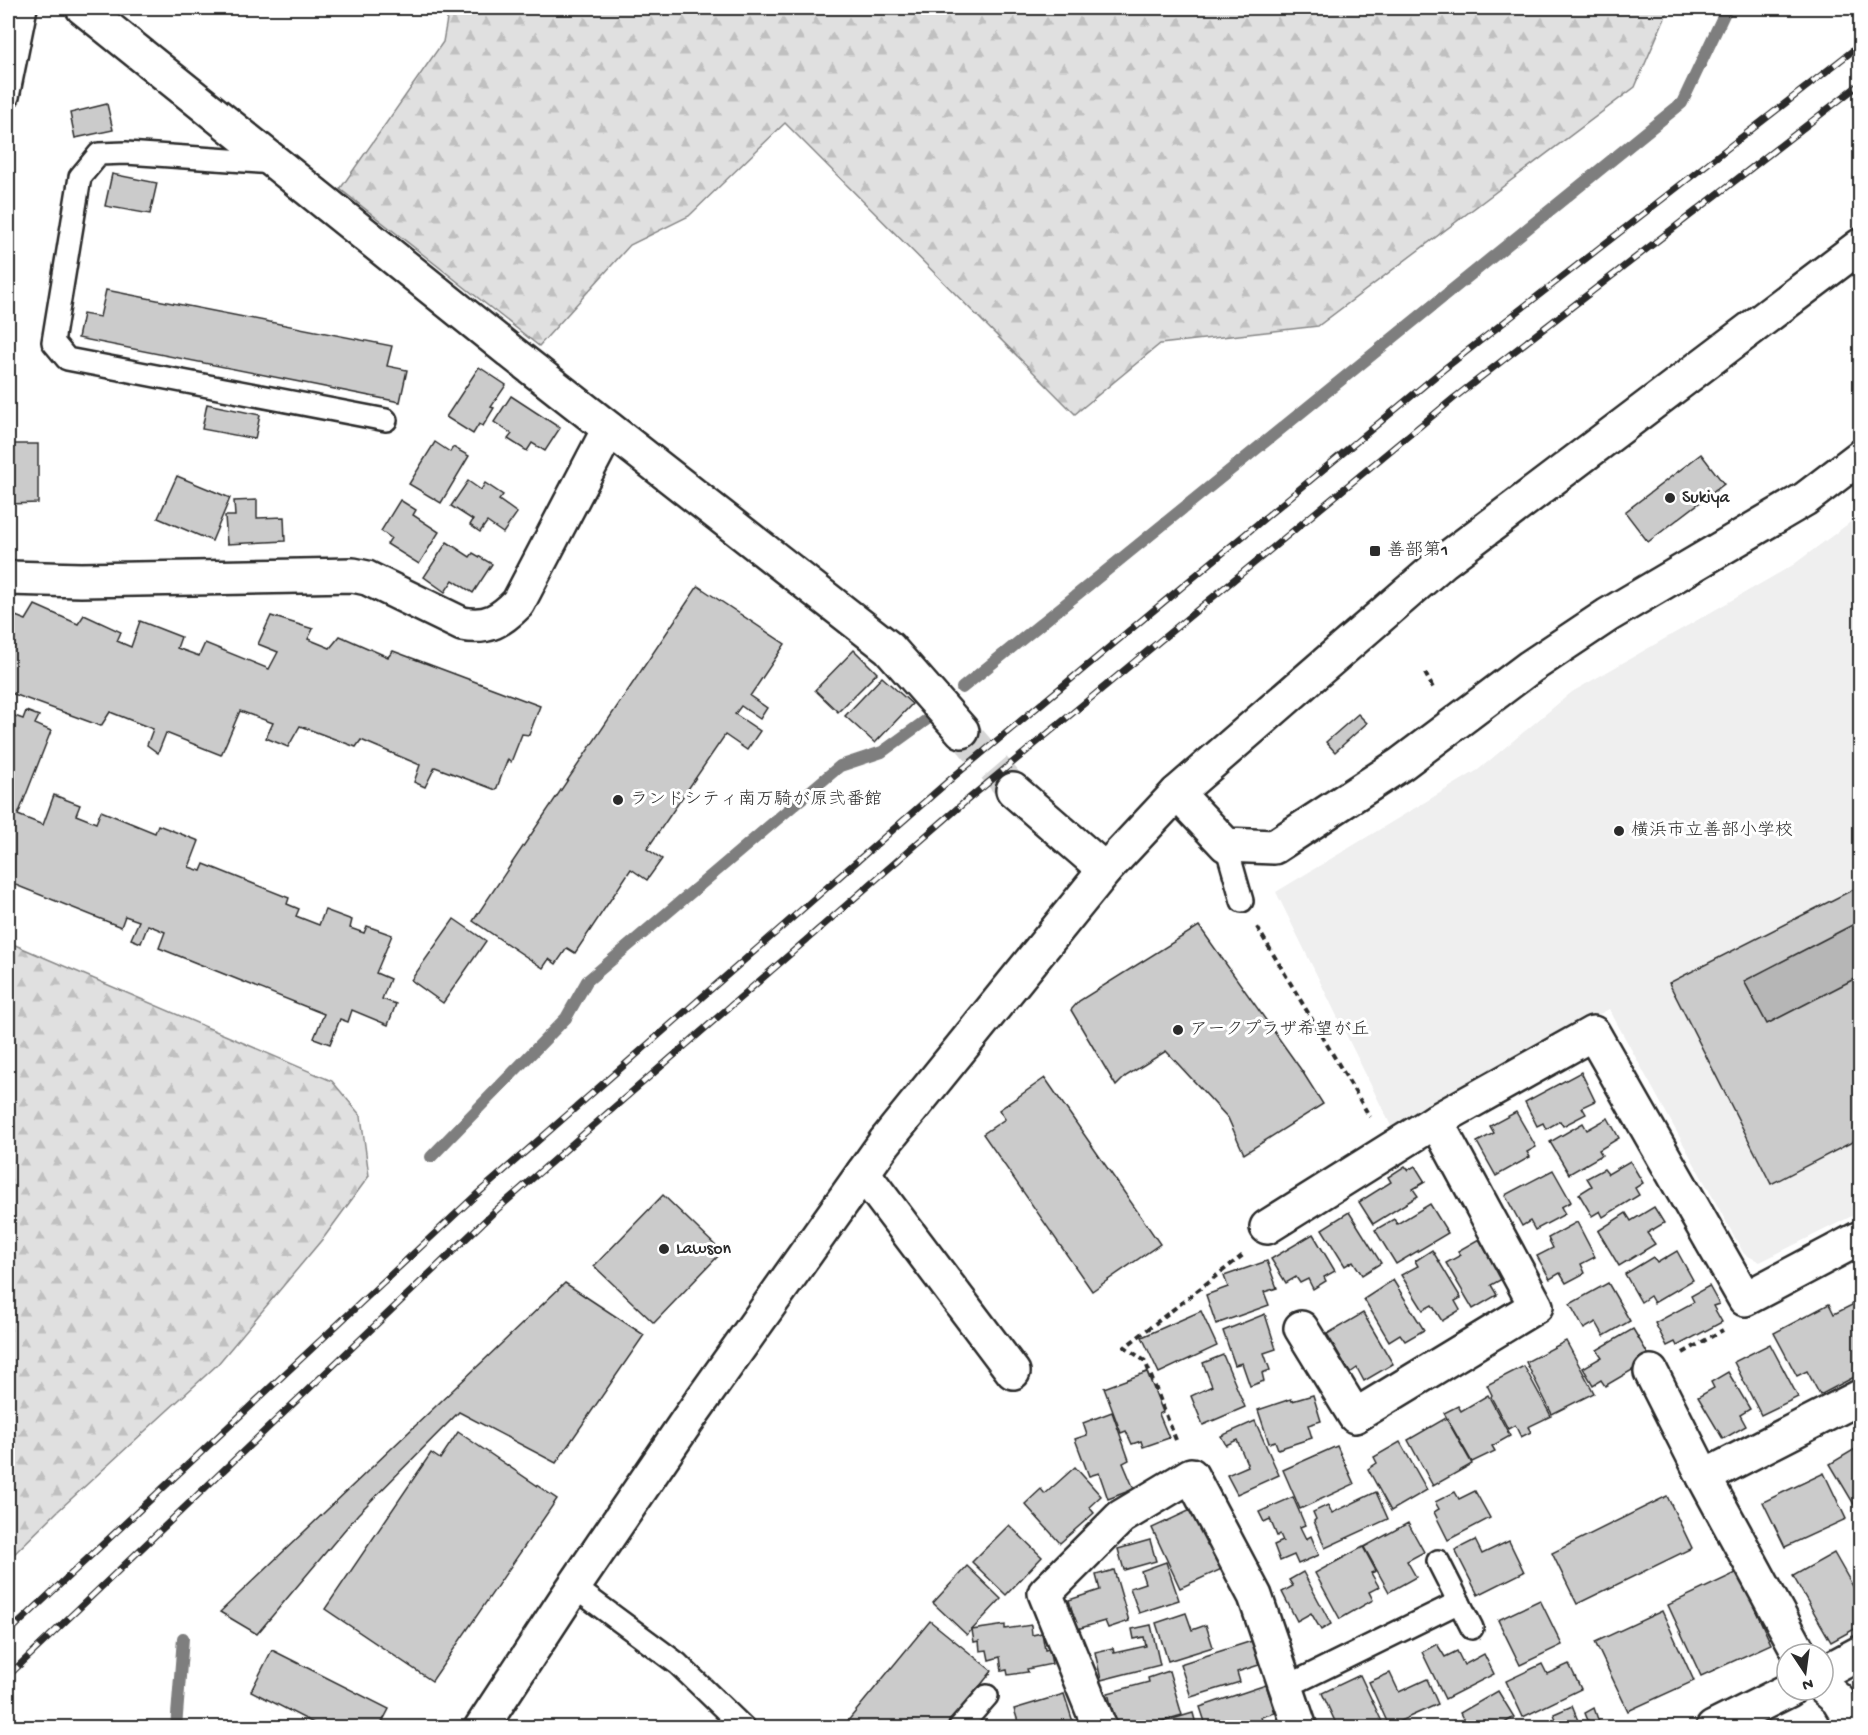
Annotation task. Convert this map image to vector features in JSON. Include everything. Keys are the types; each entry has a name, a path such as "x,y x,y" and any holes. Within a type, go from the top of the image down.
{"street":[{"path":"83,8 609,429 889,648 962,731"},
{"path":"481,1728 689,1418 885,1142 1105,870 1177,793 1444,561 1860,246"},
{"path":"8,578 81,580 353,575 367,578 462,624 477,627 503,618 518,603 609,429"},
{"path":"1177,793 1226,845 1274,847 1401,764 1530,667 1608,615 1805,499 1860,457"},
{"path":"1012,790 1105,870"},
{"path":"1267,1227 1436,1121 1593,1033 1745,1299 1860,1238"},
{"path":"1300,1328 1354,1416 1536,1306 1436,1121"},
{"path":"863,1173 1013,1372"},
{"path":"1651,1372 1704,1477 1793,1642"},
{"path":"1704,1477 1860,1397"},
{"path":"1100,1728 1045,1593 1121,1517 1191,1475 1255,1596 1300,1728"},
{"path":"1835,1667 1860,1653"},
{"path":"1713,1728 1775,1697"},
{"path":"1835,1697 1856,1728"}],"lane":[{"path":"8,97 26,8"},
{"path":"276,163 126,153 99,154 80,177 53,342 67,359 386,420"},
{"path":"1226,845 1242,901"},
{"path":"1438,1561 1472,1628"},
{"path":"574,1587 678,1664 744,1728"},
{"path":"1286,1687 1459,1602"},
{"path":"959,1728 987,1696"}],"path":[{"path":"1242,901 1372,1120"},
{"path":"1191,1477 1145,1361 1125,1347 1267,1237 1267,1227"},
{"path":"1651,1372 1744,1317 1745,1299"}],"shaded area":[{"name":"横浜市立善部小学校","path":"1860,515 1860,1212 1760,1262 1744,1254 1609,1009 1392,1128 1276,892 1478,770 1572,692 1793,565"},
{"path":"1860,921 1860,976 1767,1024 1744,981"}],"green space":[{"path":"449,8 1669,8 1635,87 1318,326 1160,344 1075,414 785,123 689,216 630,245 539,346 340,189 443,42"},
{"path":"8,942 332,1081 361,1116 369,1176 325,1236 217,1365 8,1560"}],"building":[{"path":"107,104 113,130 75,138 70,113"},
{"path":"112,174 157,183 150,214 105,206"},
{"path":"106,290 392,346 387,366 407,370 400,402 78,338 83,314 100,317"},
{"path":"479,367 506,385 491,407 494,408 483,426 479,424 473,434 446,417"},
{"path":"511,396 560,428 545,451 532,443 527,451 508,439 512,434 494,422"},
{"path":"207,404 260,415 255,439 202,429"},
{"path":"435,442 450,452 453,447 469,456 441,503 409,484"},
{"path":"8,444 38,444 38,503 8,504"},
{"path":"1701,454 1724,484 1648,542 1625,512"},
{"path":"177,476 230,498 212,541 158,518"},
{"path":"468,481 481,490 485,483 503,495 499,500 517,513 503,533 487,522 480,532 470,525 473,520 451,506"},
{"path":"257,500 257,518 284,517 285,541 227,544 225,516 235,516 234,501"},
{"path":"400,500 416,510 413,515 439,532 419,564 387,544 391,538 381,531"},
{"path":"447,542 470,557 473,553 492,564 473,593 453,580 445,592 424,577"},
{"name":"ランドシティ南万騎が原弐番館","path":"698,586 785,644 750,696 767,708 760,719 741,706 735,714 760,731 747,750 725,735 647,849 662,859 647,880 631,869 575,953 567,948 556,964 549,959 543,968 473,921"},
{"path":"35,605 78,624 84,615 121,632 117,641 131,647 140,621 181,637 177,648 199,656 205,643 269,669 278,652 258,644 271,616 313,629 308,639 330,648 340,636 388,657 393,651 540,706 529,735 522,734 511,762 508,759 496,790 435,767 425,787 414,782 420,765 361,740 356,747 300,726 288,747 266,738 273,723 240,711 221,755 166,733 158,753 147,745 153,729 110,712 101,726 8,692 8,613 26,620"},
{"path":"854,650 877,673 838,712 815,690"},
{"path":"882,677 912,704 875,743 845,716"},
{"path":"26,711 39,716 35,724 51,731 18,815 43,825 54,795 80,805 76,815 96,823 101,811 155,833 158,825 199,841 189,867 201,871 204,864 289,898 287,904 299,909 296,916 319,925 325,910 352,920 350,928 364,933 367,926 392,935 376,973 390,979 382,999 396,1004 388,1025 352,1010 348,1022 340,1019 330,1044 314,1038 324,1014 159,948 165,932 148,925 141,943 131,939 139,921 125,916 121,927 8,882 8,727 12,715 23,719"},
{"path":"1358,714 1367,723 1335,752 1326,742"},
{"path":"1860,886 1860,921 1744,981 1767,1024 1860,976 1860,1138 1771,1184 1669,983"},
{"path":"454,919 486,941 443,1003 411,980"},
{"name":"アークプラザ希望が丘","path":"1199,926 1323,1104 1244,1154 1228,1118 1166,1051 1126,1076 1116,1086 1071,1010 1079,1001"},
{"path":"1581,1072 1595,1101 1582,1107 1586,1114 1563,1126 1560,1121 1546,1129 1543,1123 1537,1126 1525,1102"},
{"path":"1045,1078 1160,1244 1092,1291 983,1134 1005,1119 999,1110"},
{"path":"1516,1112 1536,1147 1527,1152 1530,1157 1496,1176 1477,1142 1494,1133 1490,1126"},
{"path":"1608,1118 1619,1138 1599,1150 1602,1155 1569,1174 1550,1142 1583,1123 1587,1130"},
{"path":"1630,1161 1643,1183 1635,1188 1639,1195 1603,1217 1600,1211 1592,1216 1579,1194 1592,1186 1587,1178 1604,1169 1608,1174"},
{"path":"1405,1166 1408,1170 1415,1166 1425,1182 1413,1189 1418,1196 1373,1224 1359,1202 1391,1182 1388,1177"},
{"path":"1553,1170 1571,1202 1561,1207 1565,1214 1535,1230 1530,1221 1522,1226 1505,1195"},
{"path":"663,1195 722,1252 654,1323 594,1266"},
{"path":"1430,1204 1448,1233 1396,1264 1375,1230 1394,1219 1397,1224"},
{"path":"1654,1207 1664,1223 1647,1233 1655,1244 1619,1266 1598,1231 1626,1213 1631,1221"},
{"path":"1349,1212 1381,1263 1362,1275 1353,1261 1345,1266 1322,1229"},
{"path":"1577,1222 1595,1257 1581,1264 1585,1273 1566,1283 1560,1273 1550,1279 1537,1256 1553,1248 1548,1238"},
{"path":"1313,1234 1335,1271 1324,1277 1326,1281 1313,1289 1308,1279 1300,1283 1296,1277 1286,1283 1271,1259"},
{"path":"1479,1239 1502,1279 1491,1285 1497,1295 1473,1309 1446,1263 1461,1255 1458,1251"},
{"path":"1432,1250 1461,1298 1455,1301 1460,1310 1442,1321 1432,1305 1423,1310 1401,1275 1418,1266 1415,1261"},
{"path":"1677,1251 1693,1280 1654,1303 1650,1296 1641,1302 1625,1274 1653,1257 1657,1263"},
{"path":"1267,1261 1277,1288 1264,1292 1269,1305 1216,1324 1206,1295 1228,1287 1224,1276"},
{"path":"1393,1280 1424,1330 1405,1341 1400,1334 1389,1341 1364,1299"},
{"path":"565,1283 644,1335 556,1463 459,1412 358,1514 257,1634 220,1612"},
{"path":"1608,1283 1630,1321 1604,1336 1596,1322 1584,1329 1570,1304"},
{"path":"1709,1286 1719,1304 1713,1306 1722,1322 1677,1346 1675,1342 1667,1346 1655,1323 1694,1302 1691,1296"},
{"path":"1860,1301 1860,1374 1820,1395 1807,1371 1797,1376 1774,1333 1829,1304 1834,1314"},
{"path":"1201,1311 1217,1346 1159,1373 1142,1337"},
{"path":"1363,1313 1393,1364 1364,1381 1357,1368 1350,1373 1327,1334"},
{"path":"1265,1314 1276,1349 1264,1353 1270,1370 1262,1373 1264,1381 1250,1386 1242,1363 1235,1365 1223,1331"},
{"path":"1633,1329 1651,1359 1605,1386 1601,1380 1593,1385 1583,1368 1602,1357 1597,1350"},
{"path":"1566,1341 1594,1393 1552,1414 1526,1362"},
{"path":"1770,1344 1798,1397 1761,1415 1734,1362"},
{"path":"1223,1355 1245,1407 1203,1425 1191,1396 1212,1386 1203,1363"},
{"path":"1524,1366 1551,1416 1528,1427 1531,1432 1521,1437 1515,1425 1508,1429 1487,1385"},
{"path":"1147,1372 1163,1412 1159,1414 1169,1438 1143,1447 1141,1441 1132,1444 1126,1431 1121,1433 1104,1388"},
{"path":"1728,1372 1750,1409 1740,1415 1746,1426 1723,1439 1698,1397 1714,1388 1711,1382"},
{"path":"1313,1395 1321,1421 1308,1425 1312,1438 1278,1449 1275,1441 1269,1443 1258,1410 1291,1399 1292,1401"},
{"path":"1488,1395 1510,1436 1492,1446 1495,1451 1472,1462 1444,1413 1458,1406 1461,1411"},
{"path":"1112,1412 1129,1460 1123,1463 1134,1489 1108,1499 1099,1473 1089,1476 1075,1439 1087,1435 1083,1423"},
{"path":"1446,1418 1472,1464 1433,1486 1408,1440"},
{"path":"1255,1421 1279,1475 1237,1494 1227,1475 1248,1466 1237,1440 1226,1445 1221,1436"},
{"path":"458,1432 557,1499 432,1681 325,1609 431,1453 440,1459"},
{"path":"1400,1442 1427,1490 1391,1511 1368,1469 1377,1463 1374,1457"},
{"path":"1337,1446 1354,1484 1300,1509 1283,1470"},
{"path":"1860,1446 1860,1503 1855,1506 1830,1464"},
{"path":"1075,1467 1101,1496 1089,1507 1094,1513 1060,1543 1025,1504 1041,1489 1045,1494"},
{"path":"1824,1473 1846,1519 1785,1547 1763,1502"},
{"path":"1475,1491 1490,1518 1448,1540 1434,1512 1439,1509 1435,1502 1455,1492 1459,1499"},
{"path":"1376,1492 1388,1519 1325,1548 1314,1521 1316,1519 1313,1512 1328,1505 1332,1513"},
{"path":"1667,1496 1692,1548 1577,1604 1552,1553"},
{"path":"1293,1497 1305,1525 1300,1527 1306,1539 1311,1536 1319,1555 1298,1564 1294,1555 1280,1561 1274,1545 1283,1541 1280,1534 1277,1536 1270,1519 1264,1522 1259,1512"},
{"path":"1195,1508 1224,1568 1180,1588 1152,1528"},
{"path":"1408,1523 1424,1552 1407,1561 1416,1577 1389,1592 1364,1547"},
{"path":"1009,1525 1042,1557 1006,1595 972,1562"},
{"path":"1150,1540 1156,1561 1124,1570 1118,1549"},
{"path":"1475,1540 1482,1554 1509,1541 1524,1572 1478,1595 1455,1550"},
{"path":"1363,1547 1376,1571 1371,1573 1379,1587 1369,1592 1373,1600 1340,1619 1315,1573"},
{"path":"1834,1553 1854,1588 1860,1585 1860,1626 1831,1642 1793,1576"},
{"path":"1166,1562 1179,1600 1139,1613 1130,1588 1145,1583 1141,1571"},
{"path":"967,1566 1001,1599 967,1635 933,1603"},
{"path":"1114,1570 1129,1621 1108,1628 1105,1621 1077,1629 1069,1600 1100,1590 1096,1575"},
{"path":"1303,1572 1331,1624 1321,1630 1311,1613 1297,1621 1282,1592 1293,1586 1289,1580"},
{"path":"1738,1572 1771,1644 1701,1676 1668,1605"},
{"path":"1540,1600 1562,1645 1520,1665 1498,1620"},
{"path":"1662,1611 1694,1681 1628,1711 1595,1642"},
{"path":"1186,1613 1192,1630 1206,1625 1213,1647 1168,1661 1156,1623"},
{"path":"930,1621 992,1671 946,1728 842,1728"},
{"path":"1005,1625 1005,1629 1031,1625 1032,1635 1042,1633 1045,1650 1049,1649 1052,1664 1027,1669 1028,1672 1008,1675 1007,1670 1002,1671 1000,1657 989,1660 987,1650 980,1651 979,1641 974,1642 972,1630"},
{"path":"1151,1625 1160,1665 1101,1680 1095,1652 1113,1648 1114,1653 1146,1646 1144,1637 1134,1639 1132,1629"},
{"path":"1252,1641 1259,1665 1237,1672 1240,1682 1191,1697 1180,1664"},
{"path":"1437,1644 1445,1657 1457,1651 1464,1665 1484,1654 1494,1674 1445,1699 1422,1652"},
{"path":"272,1650 389,1709 379,1728 323,1728 251,1691"},
{"path":"1542,1664 1547,1674 1569,1664 1581,1689 1523,1717 1506,1681"},
{"path":"1169,1671 1182,1715 1137,1728 1117,1728 1108,1693 1149,1682 1148,1678"},
{"path":"1390,1673 1399,1692 1427,1679 1438,1704 1389,1726 1369,1682"},
{"path":"1360,1675 1384,1726 1382,1728 1338,1728 1322,1693"},
{"path":"1266,1685 1275,1713 1261,1717 1264,1728 1207,1728 1200,1707"},
{"path":"1498,1691 1514,1717 1497,1728 1468,1728 1460,1713"},
{"path":"1064,1694 1075,1728 1020,1728 1014,1709"},
{"path":"1572,1706 1581,1728 1559,1728 1554,1714"},
{"path":"1594,1708 1601,1728 1591,1728 1585,1713"},
{"path":"1193,1713 1197,1728 1142,1728"}],"waterway":[{"path":"962,688 1682,103 1727,8"},
{"path":"431,1157 566,1018 587,981 840,766 882,752 929,718"},
{"path":"176,1728 183,1638"}],"tunnel":[{"path":"962,731 1013,790"}],"railway":[{"path":"8,1633 476,1195 952,778 1444,369 1860,45"},
{"path":"8,1676 494,1212 966,801 1454,398 1860,84"}],"place":[{"name":"Sukiya","path":"1670,498"},
{"name":"善部第1","path":"1375,551"},
{"name":"ランドシティ南万騎が原弐番館","path":"618,800"},
{"name":"横浜市立善部小学校","path":"1619,831"},
{"name":"アークプラザ希望が丘","path":"1178,1030"},
{"name":"Lawson","path":"664,1249"}]}
